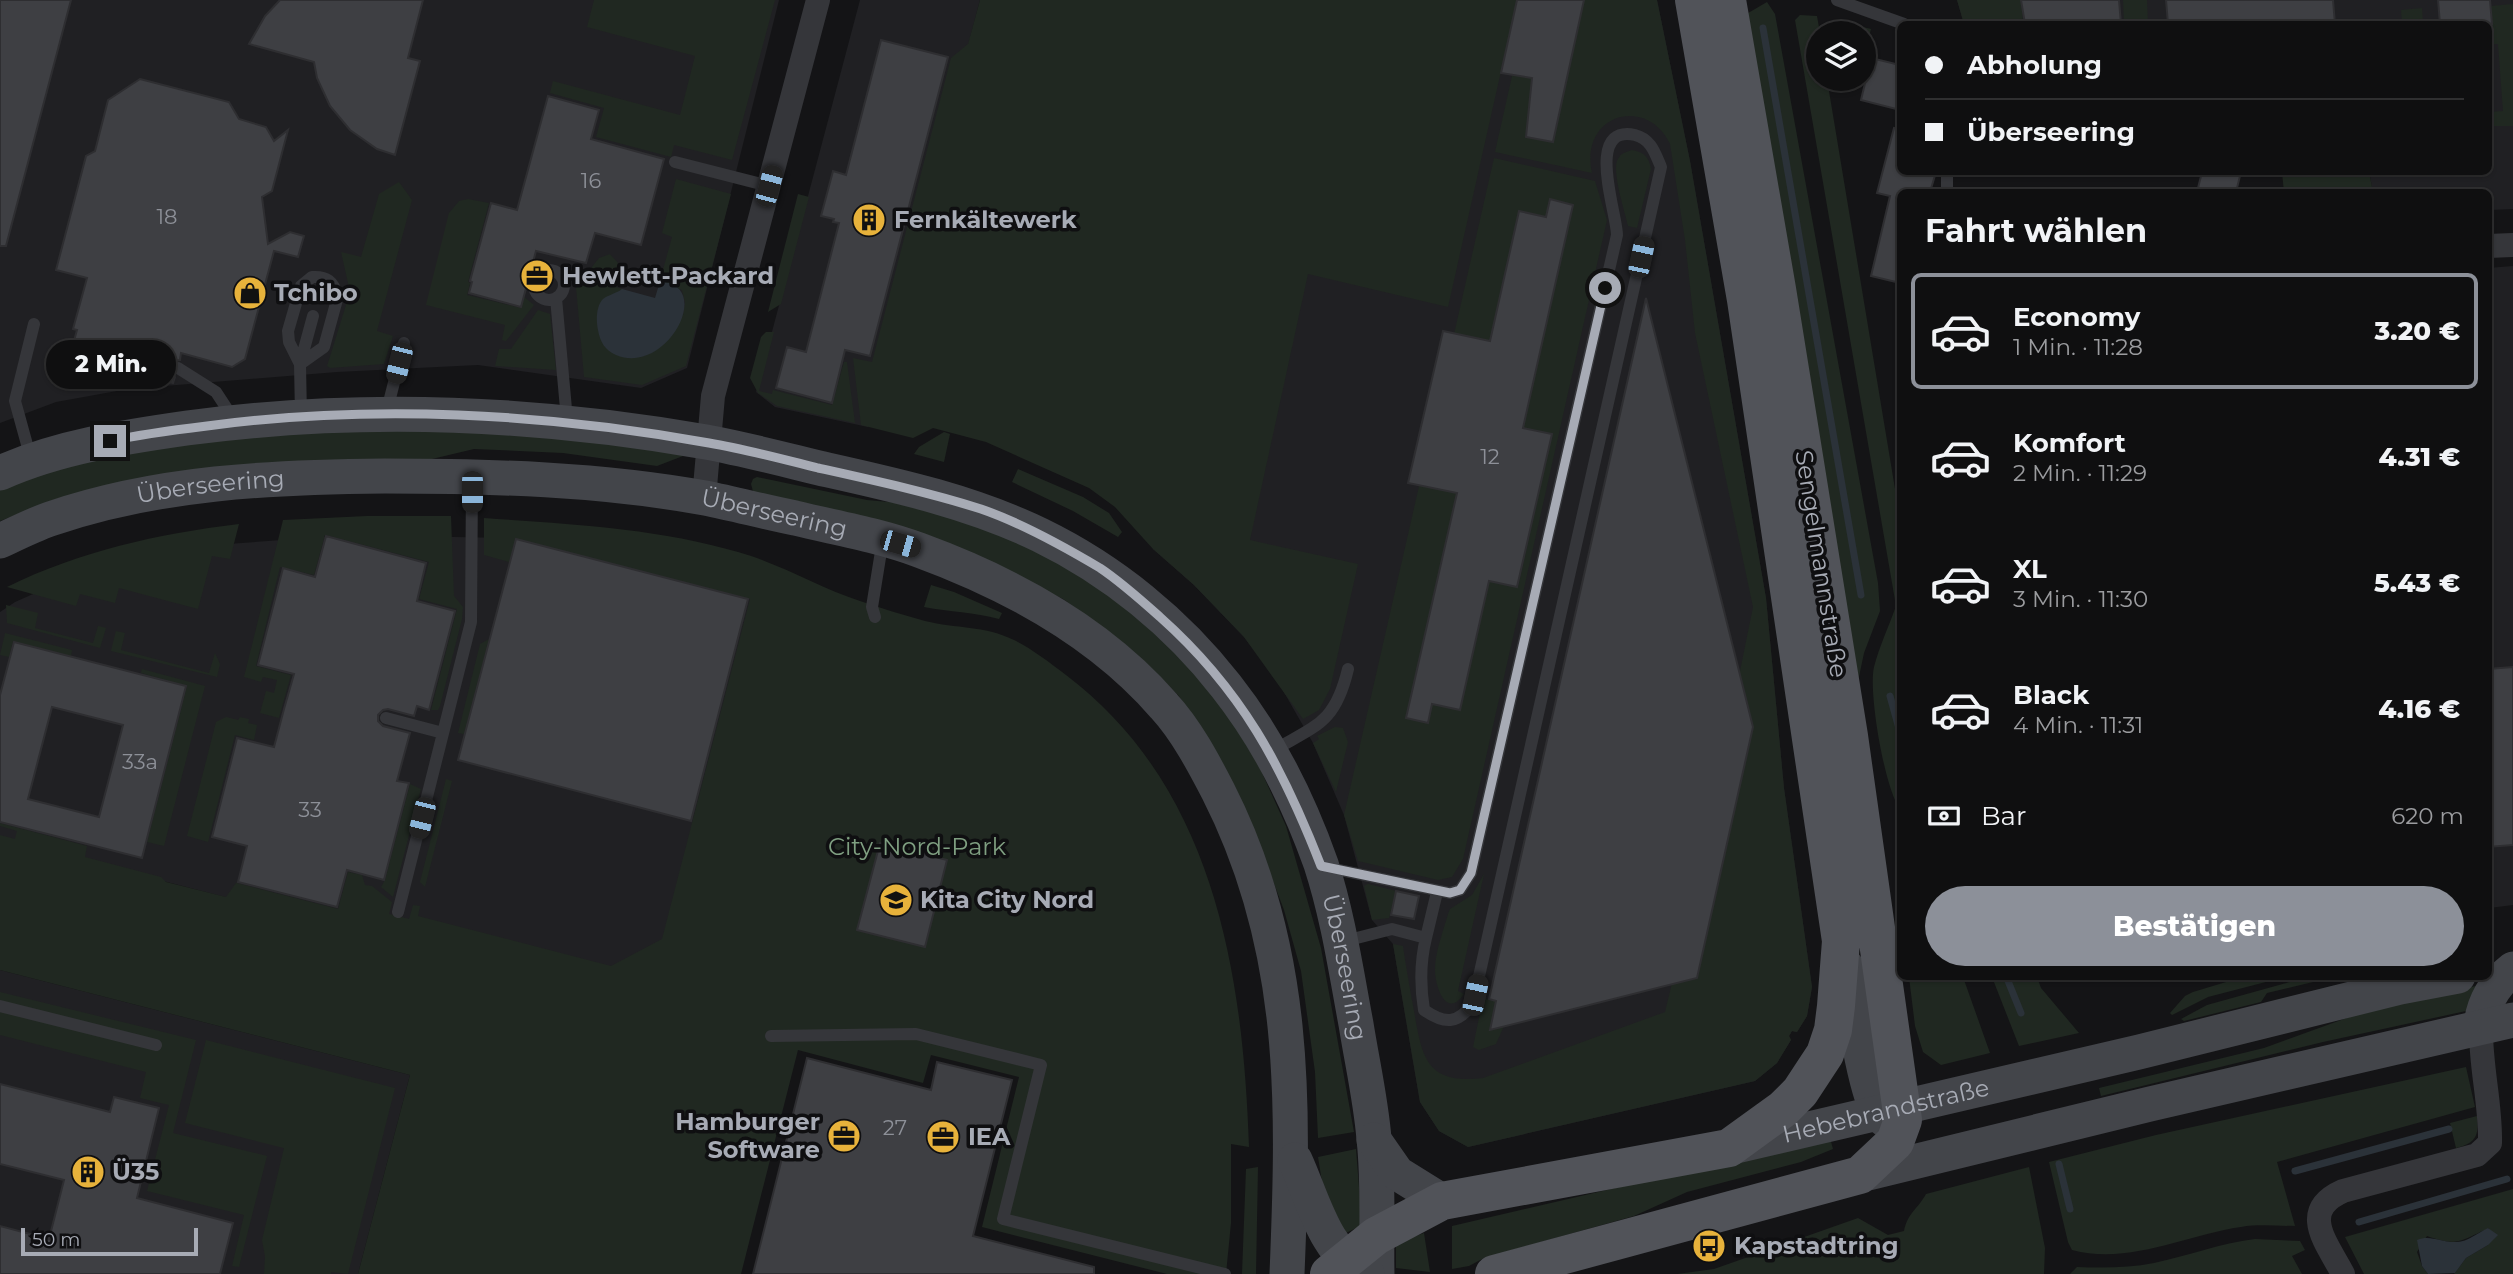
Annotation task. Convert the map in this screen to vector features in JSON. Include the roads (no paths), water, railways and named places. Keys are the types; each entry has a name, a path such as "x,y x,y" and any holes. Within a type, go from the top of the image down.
{"main road":[{"name":"Sengelmannstraße","path":"1694,0 1746,300 1841,941 1833,1030 1825,1054 1800,1091 1783,1110 1729,1148"},
{"name":"Sengelmannstraße","path":"1727,0 1777,289 1846,723 1894,1117"},
{"path":"1494,1274 1860,1175 1895,1142 1894,1117"},
{"name":"Hebebrandstraße","path":"1354,1271 1376,1236 1441,1201 1729,1148"}],"street":[{"path":"704,498 713,396 818,0"},
{"path":"2492,246 2513,245"},
{"name":"Überseering","path":"15,466 136,435 236,422 302,416 386,414 498,417 567,423 708,442 920,491 984,510 1044,537 1102,570 1139,598 1188,642 1228,687 1271,752 1298,807 1321,866 1341,942 1374,1140 1376,1236"},
{"name":"Überseering","path":"0,541 48,519 131,496 216,483 321,477 472,476 591,484 704,498 884,539 917,549 970,571 1057,615 1117,659 1166,707 1204,764 1238,831 1265,906 1280,978 1289,1072 1292,1153 1287,1274"},
{"name":"Sengelmannstraße","path":"1841,941 1867,1079 1894,1117"},
{"path":"2492,971 2513,968"},
{"path":"2497,1023 2485,1006 2494,988 2513,968"},
{"name":"Hebebrandstraße","path":"1729,1148 1894,1117 1945,1098 2437,980"},
{"path":"1860,1175 1951,1145 2071,1123 2497,1023"},
{"path":"2343,1274 2318,1220 2320,1208 2328,1198 2343,1191 2477,1155 2490,1143 2489,1109 2482,1056 2497,1023"},
{"path":"1894,1117 1918,1135 1951,1145"},
{"path":"1374,1140 1397,1173 1441,1201"},
{"path":"1292,1153 1324,1230 1354,1271"}],"lane":[{"path":"1837,0 1897,21"},
{"path":"1321,866 1450,893 1460,890 1471,873 1617,235 1605,154 1610,144 1620,135 1632,134 1645,139 1654,149 1661,167 1475,995 1466,1013 1447,1021 1424,1010 1420,987 1421,957 1437,891"},
{"path":"675,162 769,186"},
{"path":"322,276 331,281 338,296 324,347 300,364 289,342 292,320 301,286 312,277 322,276"},
{"path":"556,298 567,423"},
{"path":"302,416 300,364 313,316"},
{"path":"15,466 15,401 34,324"},
{"path":"386,414 404,342"},
{"path":"178,368 216,392 236,422"},
{"path":"398,912 471,622 472,476"},
{"path":"875,617 872,607 884,539"},
{"path":"1271,752 1329,715 1342,695 1348,669"},
{"path":"386,718 443,733"},
{"path":"1341,942 1392,929 1426,938"},
{"path":"0,1006 156,1045"},
{"path":"771,1036 916,1034 1041,1065 1003,1219 1225,1274"}],"waterway":[{"path":"1763,28 1861,595"},
{"path":"1890,696 1897,721"},
{"path":"2008,980 2021,1013"},
{"path":"2295,1171 2449,1129"},
{"path":"2059,1164 2070,1209"},
{"path":"2359,1222 2507,1179"}],"place":[{"name":"Fernkältewerk","path":"869,220"},
{"name":"Hewlett-Packard","path":"537,276"},
{"name":"Tchibo","path":"250,293"},
{"name":"Kita City Nord","path":"896,900"},
{"name":"Hamburger Software","path":"844,1136"},
{"name":"IEA","path":"943,1137"},
{"name":"Ü35","path":"88,1172"},
{"name":"Kapstadtring","path":"1709,1246"}],"park label":[{"name":"City-Nord-Park","path":"917,847"}]}
